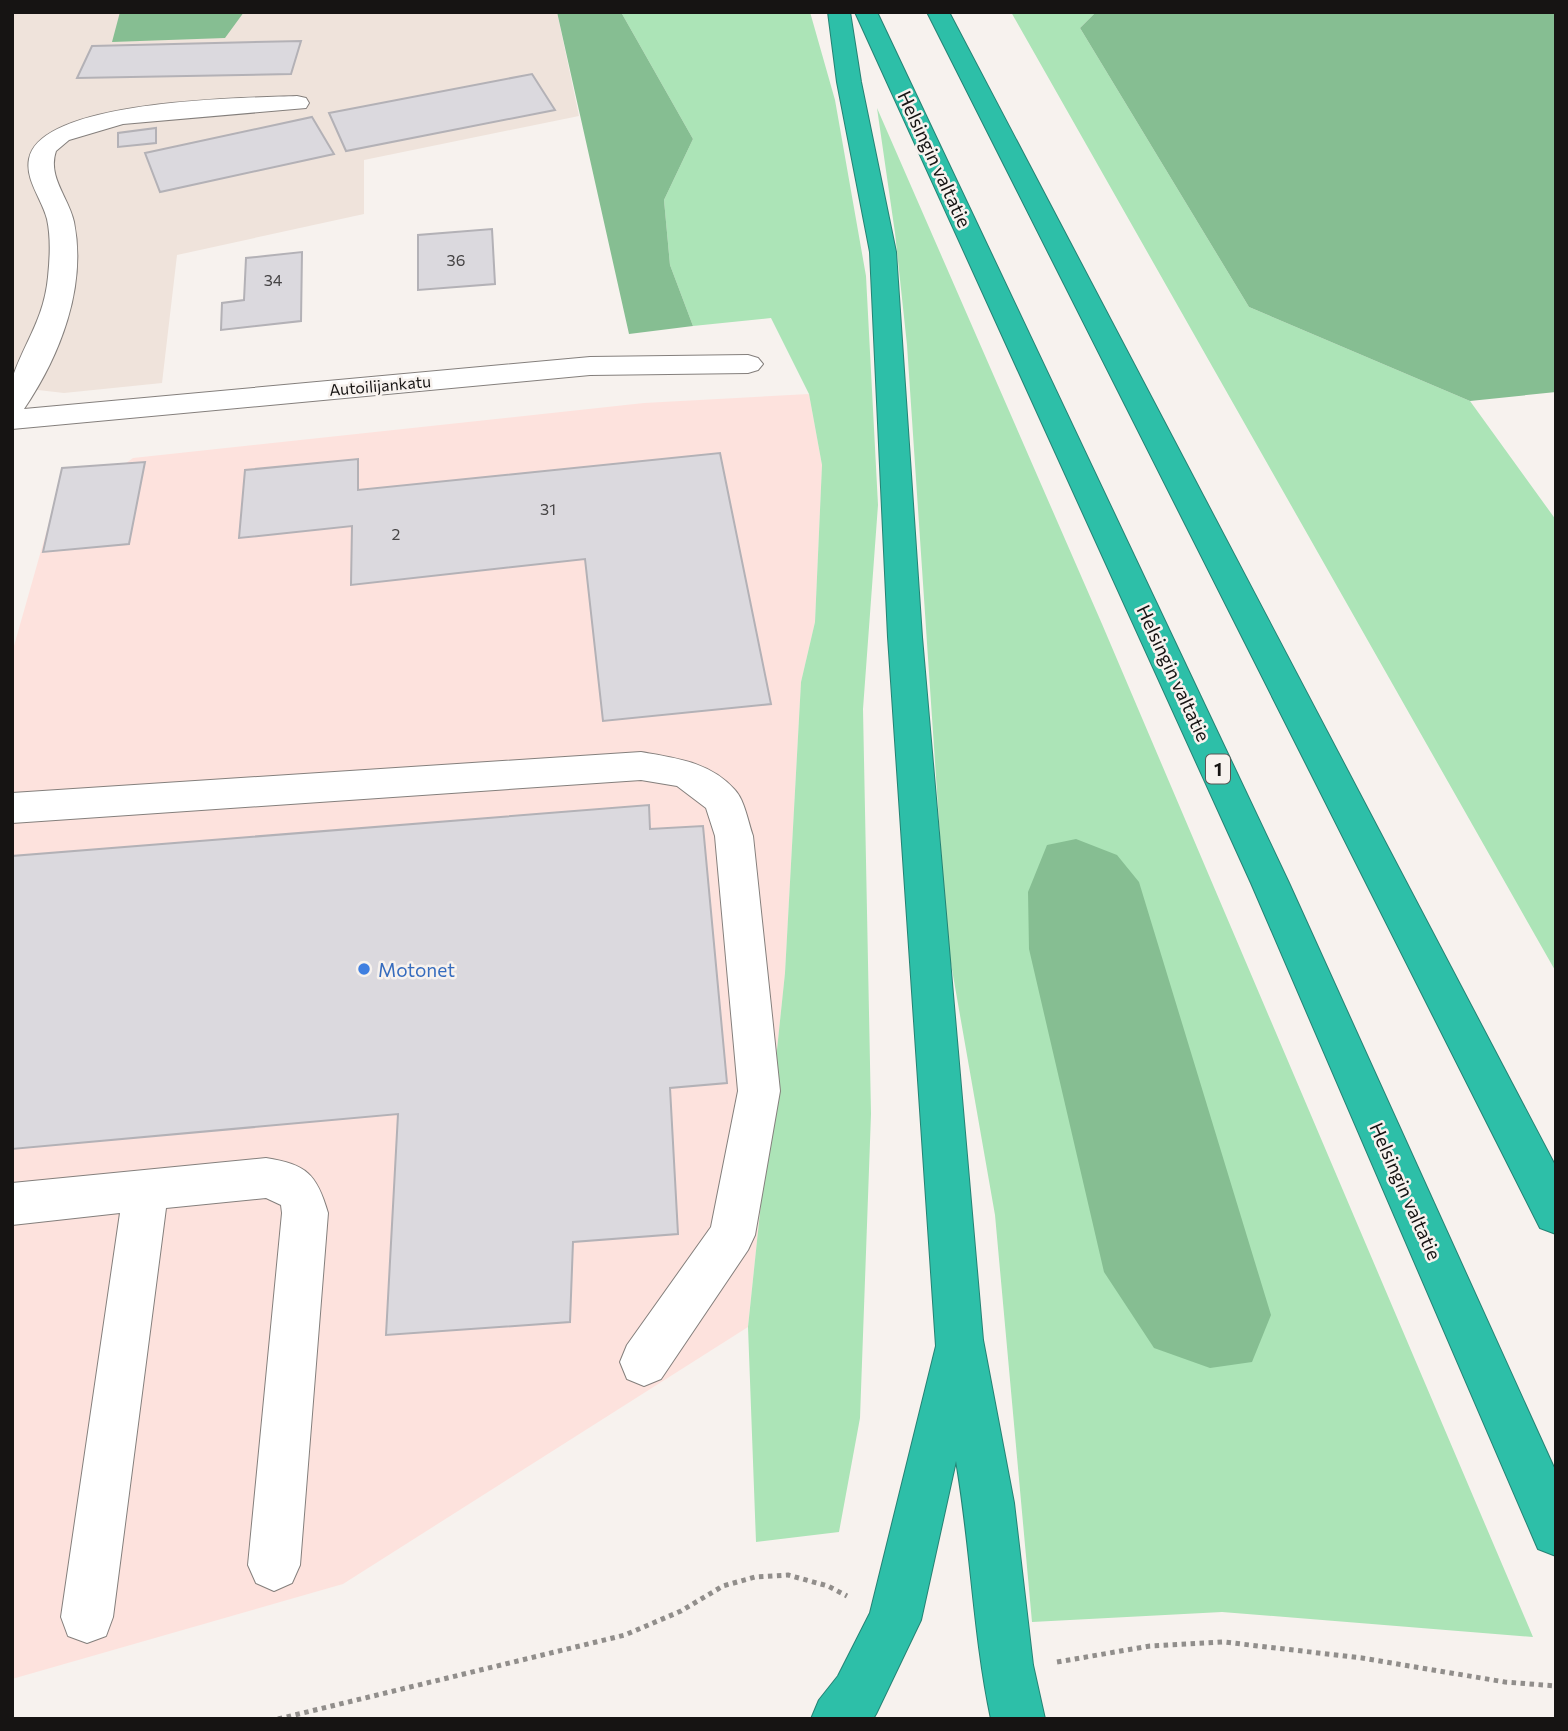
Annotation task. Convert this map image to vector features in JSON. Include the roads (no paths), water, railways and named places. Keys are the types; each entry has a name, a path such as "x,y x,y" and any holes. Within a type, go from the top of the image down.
{"highway":[{"path":"839,12 849,82 883,252 905,637 959,1340 989,1503 1006,1665 1018,1719"},
{"name":"Helsingin valtatie","path":"866,12 1265,871 1556,1531"},
{"path":"938,12 1556,1213"},
{"path":"838,1719 857,1695 895,1620 959,1340"}],"street":[{"path":"12,405 46,345 62,278 61,218 40,171 45,149 61,133 92,122 208,108 297,103"},
{"name":"Autoilijankatu","path":"12,420 590,366 748,364"},
{"path":"12,808 640,766 687,774 722,800 734,836 759,1091 732,1235 644,1362"},
{"path":"12,1204 266,1178 284,1181 300,1193 305,1213 274,1565"},
{"path":"87,1617 146,1189"}],"place":[{"name":"Motonet","path":"364,969"}]}
